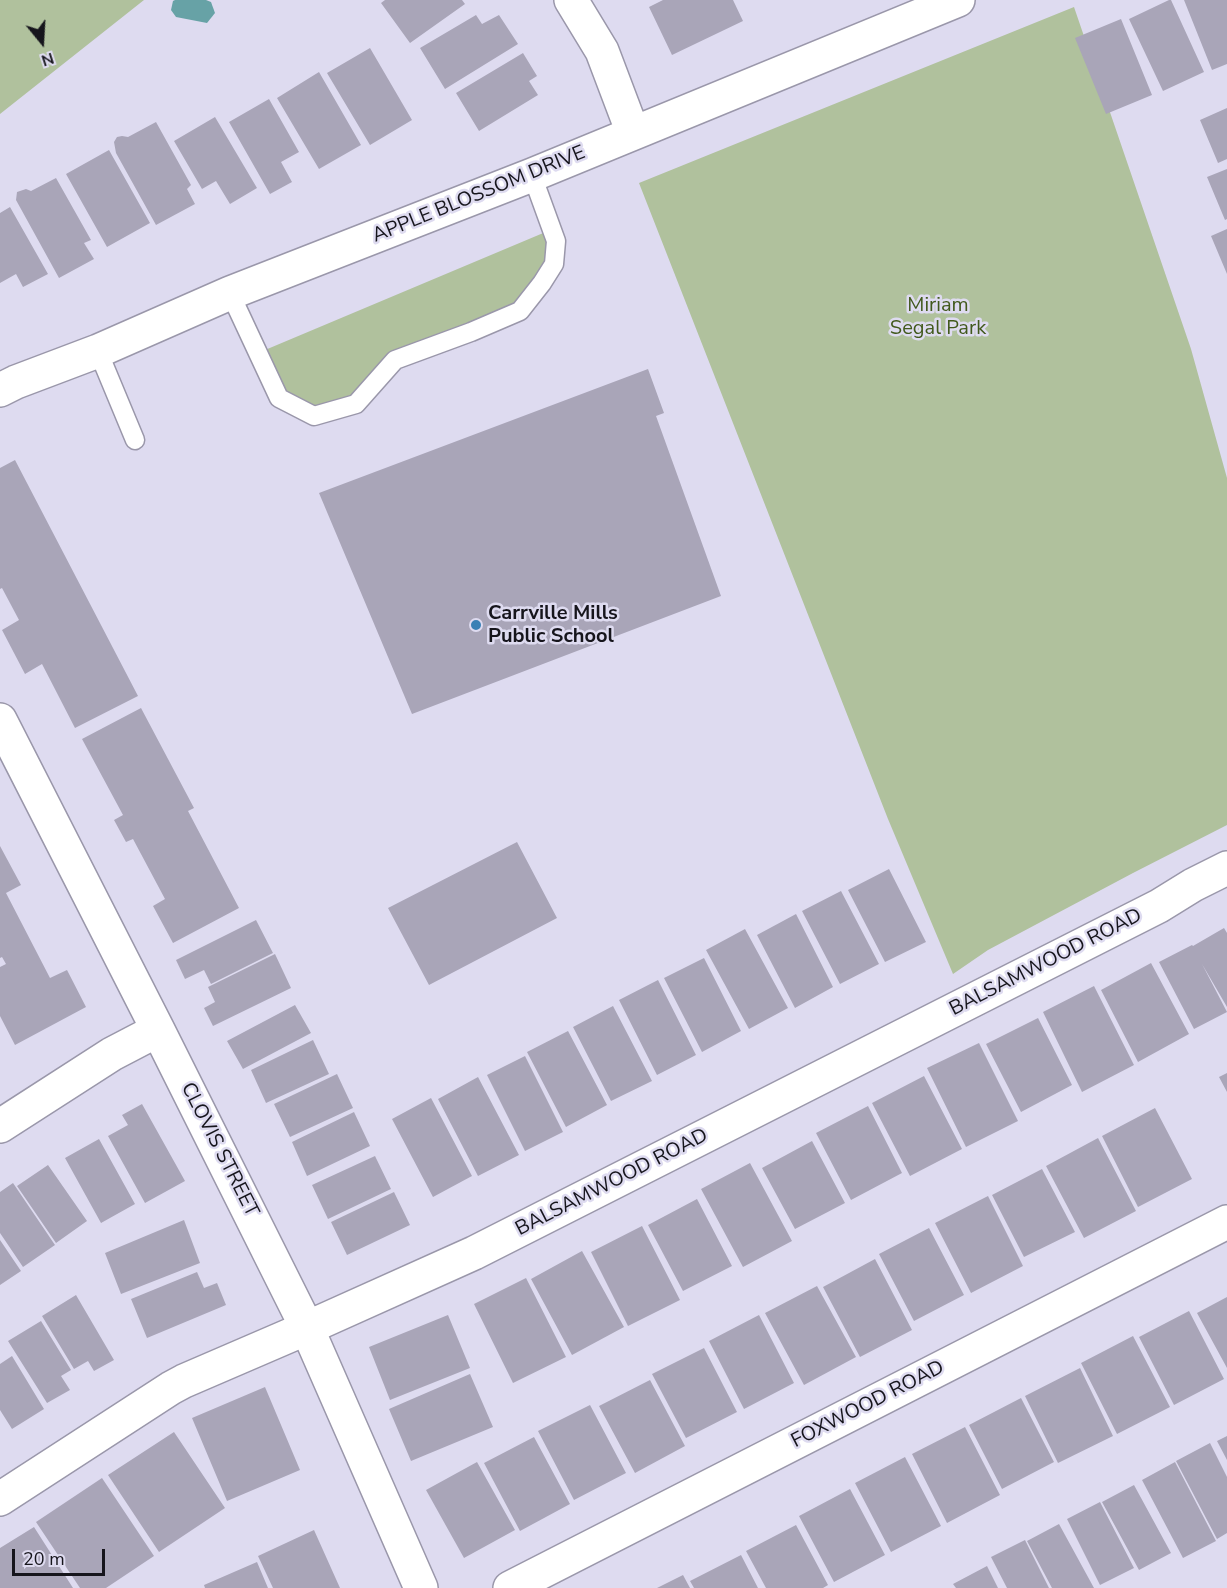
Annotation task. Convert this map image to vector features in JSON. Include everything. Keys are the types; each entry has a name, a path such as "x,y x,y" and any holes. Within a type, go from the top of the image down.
{"street":[{"path":"571,0 602,51 633,133"},
{"name":"APPLE BLOSSOM DRIVE","path":"0,390 98,351 230,293 532,175 958,0"},
{"name":"CLOVIS STREET","path":"0,720 8,754 158,1029 307,1328 421,1588"},
{"name":"BALSAMWOOD ROAD","path":"0,1499 171,1388 474,1253 1159,906 1227,868"},
{"path":"0,1126 112,1054 158,1029"},
{"name":"FOXWOOD ROAD","path":"510,1588 1227,1222"}],"lane":[{"path":"230,293 279,398 314,416 356,404 395,360 471,332 519,311 542,283 554,264 556,241 532,175"},
{"path":"98,351 135,440"}],"green space":[{"path":"0,0 144,0 0,114"},
{"name":"Miriam Segal Park","path":"1074,7 1191,349 1227,478 1227,825 988,950 953,974 888,819 639,183"},
{"path":"548,231 550,263 515,309 391,358 352,401 315,411 283,393 265,350"}],"shaded area":[{"path":"175,0 206,0 211,2 215,13 207,23 176,17 171,10"}],"building":[{"path":"385,0 462,0 465,4 410,43 381,3"},
{"path":"663,0 733,0 743,21 672,55 649,7"},
{"path":"1169,0 1204,72 1163,91 1129,19"},
{"path":"1184,0 1227,0 1227,64 1212,70"},
{"path":"476,15 482,24 499,15 518,44 445,89 420,48"},
{"path":"1121,19 1152,95 1106,114 1075,38"},
{"path":"370,48 412,120 370,145 327,73"},
{"path":"523,53 537,76 529,81 538,95 479,131 456,93"},
{"path":"319,72 361,145 319,169 277,98"},
{"path":"269,99 299,152 281,162 292,182 270,194 229,122"},
{"path":"1227,108 1227,159 1218,163 1200,120"},
{"path":"215,117 257,188 230,204 216,181 202,189 174,141"},
{"path":"156,122 191,185 187,189 195,204 156,225 116,153 114,142 117,137 128,137"},
{"path":"109,150 150,223 107,247 66,174"},
{"path":"1227,169 1227,219 1225,220 1207,177"},
{"path":"56,178 91,240 84,243 94,259 59,278 16,200 17,192 26,189 31,191"},
{"path":"10,207 48,274 23,287 16,274 0,283 0,213"},
{"path":"1227,229 1227,274 1211,236"},
{"path":"648,369 664,413 656,416 721,596 412,714 319,493"},
{"path":"15,460 138,696 75,728 42,664 25,674 2,630 19,620 2,588 0,589 0,468"},
{"path":"141,708 194,808 188,811 239,908 173,943 153,906 165,899 133,839 126,842 114,820 123,815 82,739"},
{"path":"517,842 557,918 429,985 388,908"},
{"path":"0,846 21,885 6,893 50,978 67,970 86,1007 15,1045 0,1016 0,967 6,964 2,957 0,958"},
{"path":"889,869 926,942 885,962 848,890"},
{"path":"841,891 879,964 840,984 802,911"},
{"path":"796,914 833,987 795,1008 757,935"},
{"path":"256,920 273,953 211,984 204,970 185,979 176,960"},
{"path":"1224,928 1227,933 1227,1007 1202,964 1227,1012 1194,1029 1159,962"},
{"path":"745,929 788,1008 749,1029 706,950"},
{"path":"275,954 291,988 213,1026 204,1008 215,1002 208,987"},
{"path":"704,958 741,1031 702,1052 664,978"},
{"path":"1151,963 1189,1034 1138,1062 1101,990"},
{"path":"658,980 696,1055 657,1075 619,1000"},
{"path":"1094,986 1134,1065 1082,1092 1043,1012"},
{"path":"295,1005 311,1033 243,1069 227,1041"},
{"path":"613,1006 652,1081 611,1101 573,1027"},
{"path":"1038,1018 1072,1085 1021,1112 986,1044"},
{"path":"568,1031 607,1105 566,1127 527,1052"},
{"path":"313,1040 329,1074 266,1103 251,1070"},
{"path":"979,1043 1018,1121 966,1147 927,1068"},
{"path":"525,1056 563,1132 525,1151 487,1075"},
{"path":"1227,1073 1227,1092 1219,1077"},
{"path":"337,1074 353,1108 290,1137 274,1104"},
{"path":"924,1076 962,1149 910,1176 872,1103"},
{"path":"478,1077 519,1155 478,1176 438,1099"},
{"path":"431,1098 472,1176 433,1197 392,1119"},
{"path":"142,1104 185,1181 145,1203 108,1136 128,1125 122,1115"},
{"path":"868,1106 902,1173 851,1200 816,1133"},
{"path":"1155,1108 1192,1179 1138,1207 1102,1136"},
{"path":"354,1112 370,1146 307,1176 292,1142"},
{"path":"1098,1138 1136,1211 1084,1238 1046,1166"},
{"path":"99,1139 135,1204 101,1223 65,1158"},
{"path":"812,1141 845,1203 795,1229 762,1168"},
{"path":"375,1156 391,1189 328,1219 312,1185"},
{"path":"750,1163 792,1241 743,1267 701,1189"},
{"path":"48,1165 87,1221 56,1243 17,1186"},
{"path":"1042,1169 1075,1232 1024,1257 992,1195"},
{"path":"13,1183 55,1245 23,1267 0,1233 0,1192"},
{"path":"394,1192 410,1225 347,1255 331,1222"},
{"path":"988,1196 1023,1266 971,1293 935,1223"},
{"path":"697,1199 732,1266 683,1291 648,1225"},
{"path":"184,1220 200,1263 121,1294 105,1253"},
{"path":"642,1226 680,1300 628,1326 591,1252"},
{"path":"929,1228 964,1295 914,1321 879,1254"},
{"path":"0,1240 21,1271 0,1285"},
{"path":"582,1251 624,1327 572,1355 531,1279"},
{"path":"875,1259 912,1330 860,1357 823,1287"},
{"path":"197,1272 204,1288 217,1283 226,1305 147,1338 131,1299"},
{"path":"526,1278 566,1357 513,1383 474,1304"},
{"path":"817,1286 856,1357 804,1385 765,1313"},
{"path":"76,1295 114,1360 94,1371 88,1361 74,1369 42,1316"},
{"path":"1227,1297 1227,1368 1197,1313"},
{"path":"1189,1311 1224,1379 1174,1405 1139,1337"},
{"path":"448,1315 470,1368 390,1400 369,1347"},
{"path":"759,1315 794,1383 744,1409 709,1341"},
{"path":"41,1321 71,1370 61,1376 70,1390 47,1403 8,1341"},
{"path":"1133,1336 1170,1407 1117,1434 1081,1363"},
{"path":"704,1348 737,1412 686,1438 652,1374"},
{"path":"12,1356 44,1409 12,1429 0,1410 0,1364"},
{"path":"1080,1368 1113,1436 1058,1463 1025,1396"},
{"path":"470,1374 493,1427 411,1461 389,1409"},
{"path":"650,1380 685,1446 635,1473 599,1406"},
{"path":"265,1387 300,1470 227,1501 192,1418"},
{"path":"1021,1398 1054,1462 1002,1489 969,1425"},
{"path":"590,1405 626,1473 574,1500 538,1431"},
{"path":"965,1427 1000,1495 947,1523 912,1454"},
{"path":"174,1432 225,1508 159,1552 108,1475"},
{"path":"1227,1436 1227,1460 1217,1441"},
{"path":"534,1437 570,1504 520,1531 484,1463"},
{"path":"1210,1443 1227,1477 1227,1533 1217,1539 1176,1461"},
{"path":"905,1457 941,1526 891,1552 855,1483"},
{"path":"477,1462 515,1530 464,1558 426,1490"},
{"path":"1175,1462 1216,1541 1183,1558 1142,1480"},
{"path":"102,1478 154,1556 106,1588 80,1588 36,1522"},
{"path":"1134,1485 1171,1553 1139,1570 1102,1502"},
{"path":"850,1489 885,1555 834,1582 799,1516"},
{"path":"1100,1502 1134,1568 1100,1585 1067,1519"},
{"path":"1059,1524 1094,1588 1052,1588 1027,1541"},
{"path":"796,1525 828,1585 823,1588 766,1588 746,1551"},
{"path":"34,1527 73,1588 0,1588 0,1548"},
{"path":"314,1530 340,1588 273,1588 258,1556"},
{"path":"1025,1540 1049,1588 1007,1588 991,1557"},
{"path":"741,1555 758,1588 694,1588 690,1581"},
{"path":"257,1562 268,1588 205,1588 204,1585"},
{"path":"987,1566 998,1588 956,1588 953,1584"},
{"path":"683,1575 690,1588 657,1588"}],"place":[{"name":"Carrville Mills Public School","path":"476,625"}]}
